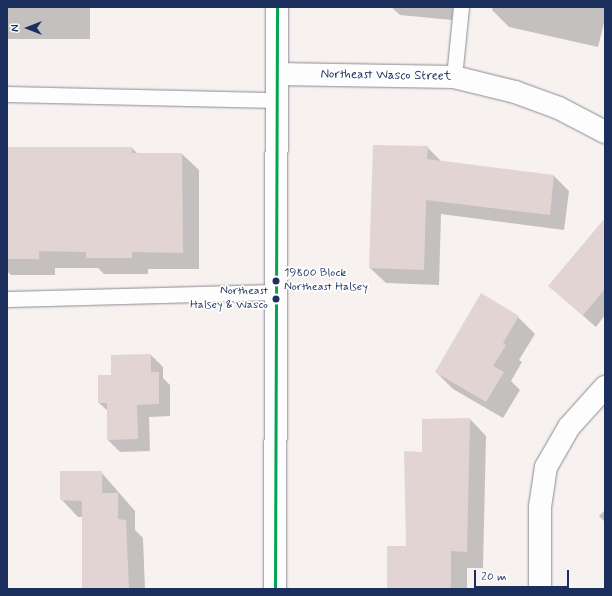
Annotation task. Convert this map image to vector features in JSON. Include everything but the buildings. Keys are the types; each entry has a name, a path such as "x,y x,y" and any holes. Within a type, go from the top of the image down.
{"street":[{"path":"275,589 277,7"},
{"name":"Northeast Wasco Street","path":"277,74 454,77 515,92 559,108 605,132"},
{"path":"540,589 540,506 546,467 569,427 605,387"}],"lane":[{"path":"454,77 461,7"},
{"path":"7,94 277,100"},
{"path":"7,299 277,292"}],"transit line":[{"path":"275,589 277,7"}],"place":[{"name":"19800 Block Northeast Halsey","path":"276,281"},
{"name":"Northeast Halsey & Wasco","path":"276,299"}]}
